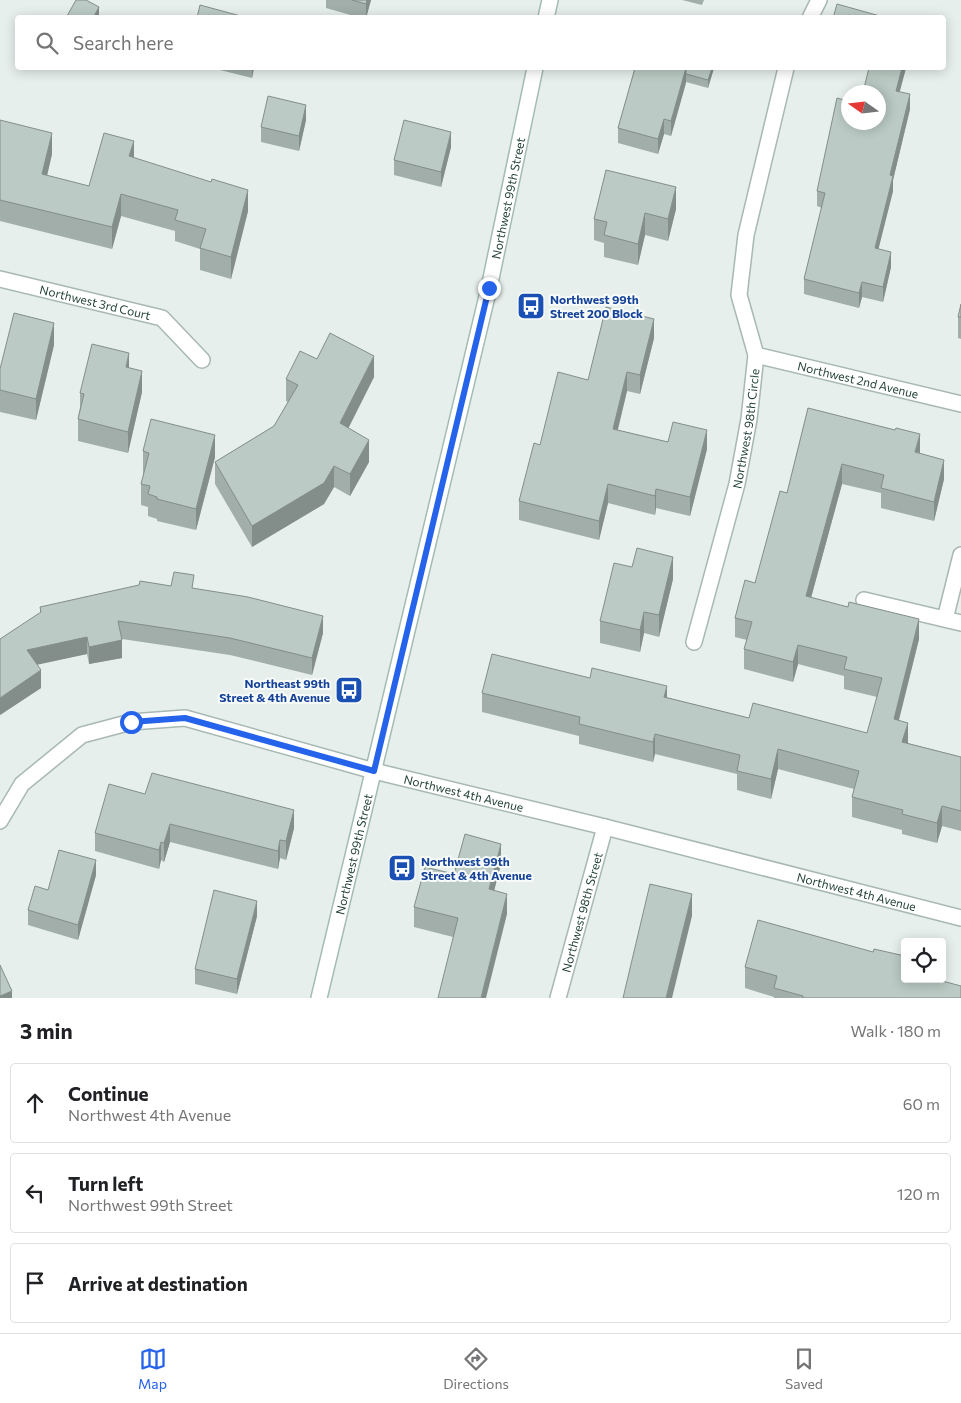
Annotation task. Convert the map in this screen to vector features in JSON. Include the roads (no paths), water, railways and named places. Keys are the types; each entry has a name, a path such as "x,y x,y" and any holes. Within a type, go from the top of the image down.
{"street":[{"path":"547,15 550,0"},
{"path":"812,15 819,0"},
{"name":"Northwest 99th Street","path":"319,998 489,288 535,70"},
{"name":"Northwest 98th Circle","path":"694,642 737,484 749,418 756,355 739,295 746,235 786,70"},
{"name":"Northwest 3rd Court","path":"0,279 162,318 202,360"},
{"name":"Northwest 2nd Avenue","path":"756,355 961,404"},
{"path":"945,619 961,555"},
{"path":"864,600 961,622"},
{"name":"Northwest 4th Avenue","path":"0,821 22,784 82,735 131,722 185,718 374,771 605,827 961,918"},
{"name":"Northwest 98th Street","path":"558,998 605,827"}],"place":[{"name":"Northwest 99th Street 200 Block","path":"531,306"},
{"name":"Northeast 99th Street & 4th Avenue","path":"349,690"},
{"name":"Northwest 99th Street & 4th Avenue","path":"402,868"}]}
